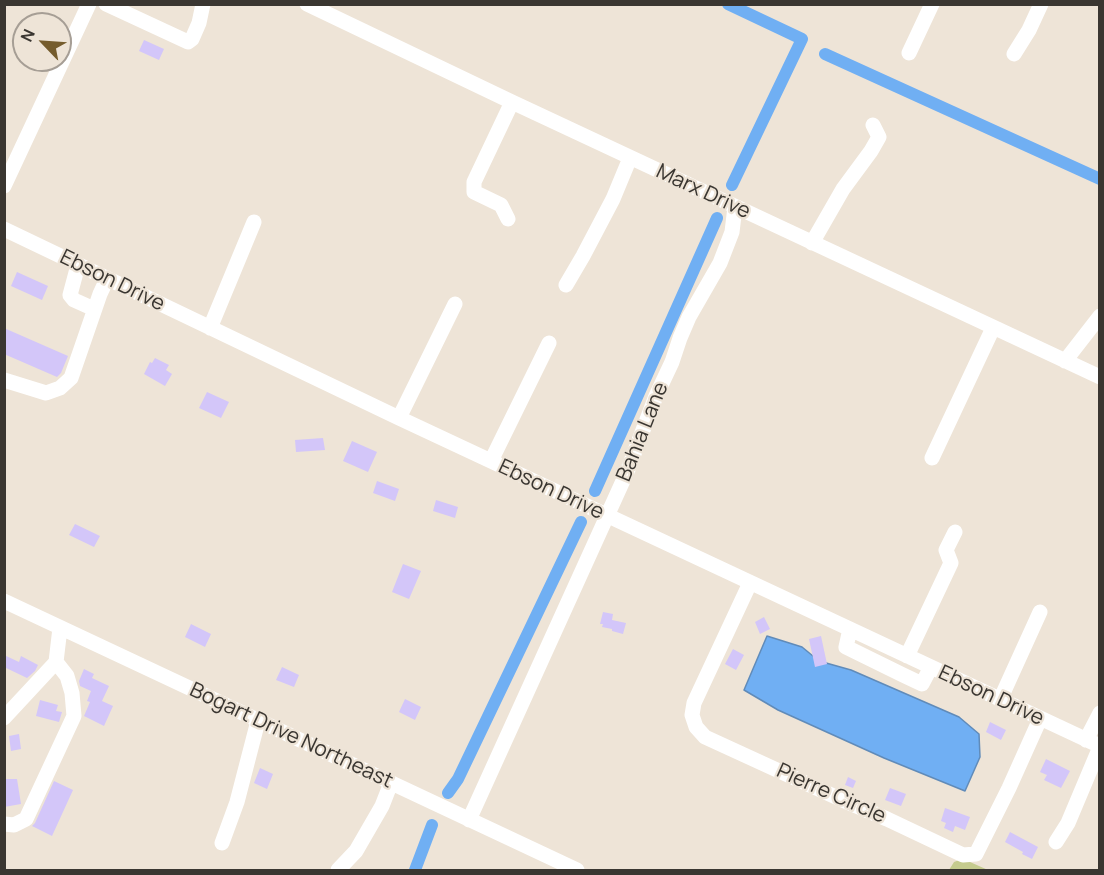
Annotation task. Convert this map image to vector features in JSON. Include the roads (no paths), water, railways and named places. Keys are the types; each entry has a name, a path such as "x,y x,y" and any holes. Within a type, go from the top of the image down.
{"street":[{"path":"4,186 89,4"},
{"path":"106,4 188,42 192,39 199,23 203,4"},
{"name":"Marx Drive","path":"307,4 630,158 1100,377"},
{"path":"909,53 932,4"},
{"path":"1014,54 1041,4"},
{"path":"508,219 501,205 474,192 474,182 512,102"},
{"path":"812,243 843,189 879,137 873,125"},
{"path":"566,285 613,199 630,158"},
{"name":"Bahia Lane","path":"469,820 608,516 680,338 724,255 732,232 735,207"},
{"path":"210,328 254,222"},
{"name":"Ebson Drive","path":"4,230 1095,744"},
{"path":"78,265 70,295 74,300 94,309"},
{"path":"4,380 46,393 60,388 71,378 80,347 107,279"},
{"path":"399,418 455,304"},
{"path":"1065,361 1100,316"},
{"path":"932,458 993,328"},
{"path":"491,461 549,344"},
{"path":"907,656 951,563 946,550 955,532"},
{"name":"Pierre Circle","path":"750,583 693,703 692,715 696,727 705,736 715,741 963,855 976,854 1040,719"},
{"name":"Bogart Drive Northeast","path":"4,601 577,870"},
{"path":"1000,700 1040,612"},
{"path":"4,718 56,662 60,627"},
{"path":"850,629 846,647 922,684 931,667"},
{"path":"4,824 14,825 26,819 74,716 72,693 67,676 56,662"},
{"path":"1056,842 1068,823 1095,744 1100,713"},
{"path":"222,843 237,802 258,721"},
{"path":"338,870 356,850 382,806 391,783"}],"water":[{"path":"767,636 802,647 819,661 851,670 959,717 979,734 980,757 965,791 884,758 778,710 744,690"}],"waterway":[{"path":"728,4 802,39 732,185"},
{"path":"825,54 1100,179"},
{"path":"595,491 717,218"},
{"path":"448,793 458,779 581,522"},
{"path":"415,870 432,825"}]}
